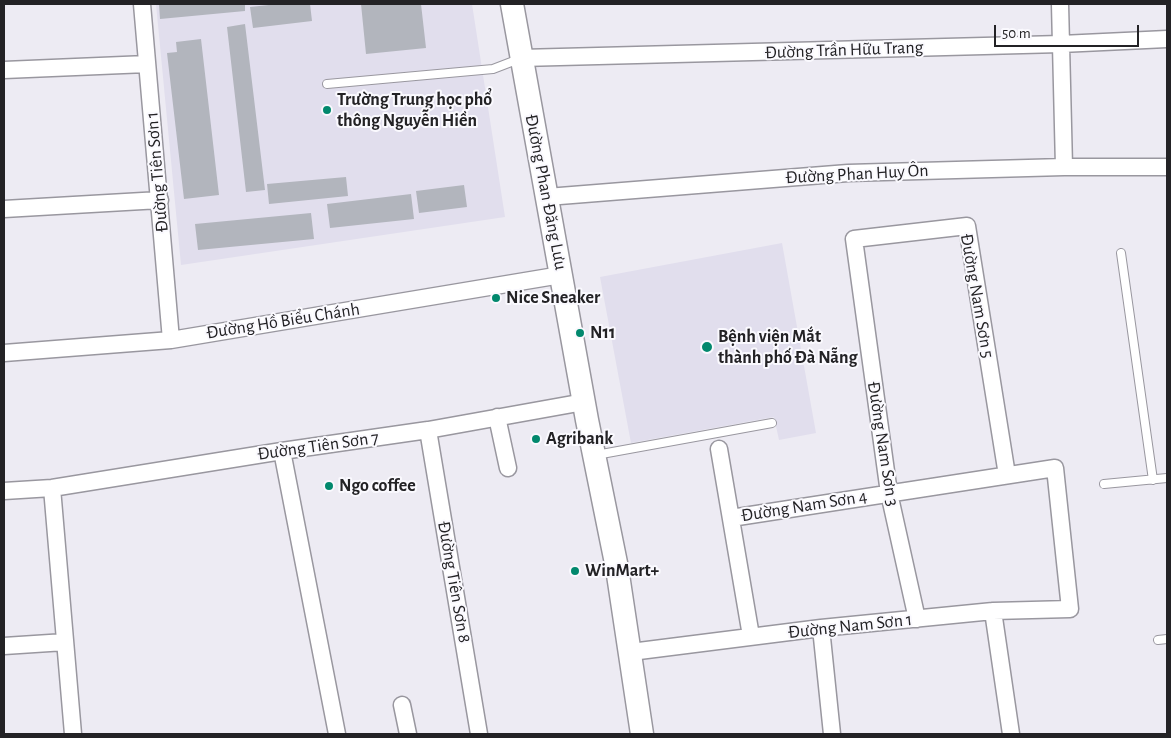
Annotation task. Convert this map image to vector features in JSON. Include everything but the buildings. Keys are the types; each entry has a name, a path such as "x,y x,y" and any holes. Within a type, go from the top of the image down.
{"street":[{"name":"Đường Tiên Sơn 1","path":"142,4 172,340"},
{"name":"Đường Phan Đăng Lưu","path":"512,4 584,402 617,568 642,734"},
{"path":"1060,4 1064,167"},
{"name":"Đường Trần Hữu Trang","path":"521,58 1061,44 1167,39"},
{"path":"4,70 147,64"},
{"name":"Đường Phan Huy Ôn","path":"547,197 848,173 1064,167 1167,167"},
{"path":"4,209 160,200"},
{"name":"Đường Nam Sơn 5","path":"854,238 967,226 1007,475"},
{"name":"Đường Nam Sơn 3","path":"854,238 889,493 917,619"},
{"name":"Đường Hồ Biểu Chánh","path":"4,353 172,340 562,275"},
{"name":"Đường Tiên Sơn 7","path":"4,491 52,488 282,451 428,430 584,402"},
{"path":"497,417 508,468"},
{"name":"Đường Tiên Sơn 8","path":"428,430 479,734"},
{"name":"Đường Nam Sơn 4","path":"718,449 752,636"},
{"path":"282,451 337,734"},
{"name":"Đường Nam Sơn 4","path":"731,518 1055,468 1070,609"},
{"path":"52,488 72,734"},
{"name":"Đường Nam Sơn 1","path":"631,652 821,628 993,611 1070,609"},
{"path":"993,611 1011,734"},
{"path":"821,628 832,734"},
{"path":"4,646 65,642"},
{"path":"402,705 408,734"}],"lane":[{"path":"327,84 493,69 521,58"},
{"path":"1121,253 1153,480"},
{"path":"594,455 772,422"},
{"path":"1104,484 1167,478"},
{"path":"1158,640 1167,639"}],"shaded area":[{"name":"Trường Trung học phổ thông Nguyễn Hiền","path":"156,4 472,4 505,217 181,265"},
{"name":"Bệnh viện Mắt thành phố Đà Nẵng","path":"782,243 816,433 779,440 774,417 631,443 600,277"}],"place":[{"name":"Trường Trung học phổ thông Nguyễn Hiền","path":"327,110"},
{"name":"Nice Sneaker","path":"496,298"},
{"name":"N11","path":"580,333"},
{"name":"Bệnh viện Mắt thành phố Đà Nẵng","path":"707,347"},
{"name":"Agribank","path":"536,439"},
{"name":"Ngo coffee","path":"329,486"},
{"name":"WinMart+","path":"575,571"}]}
